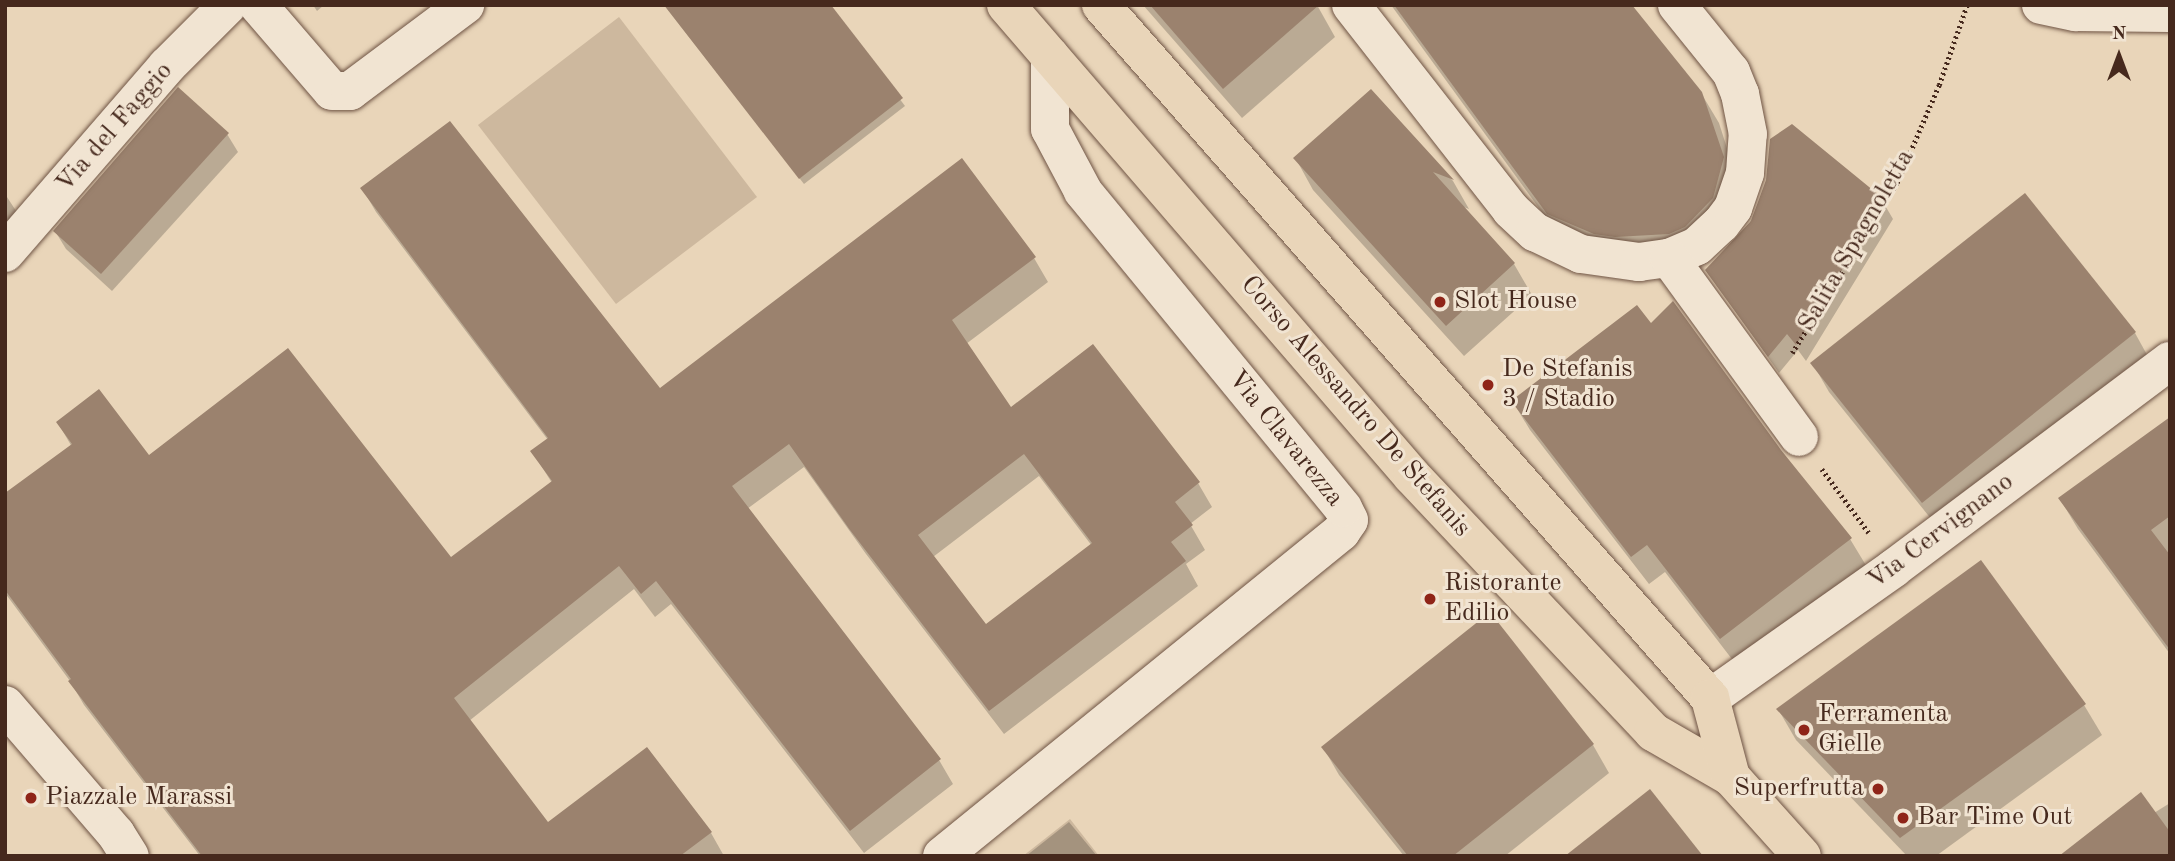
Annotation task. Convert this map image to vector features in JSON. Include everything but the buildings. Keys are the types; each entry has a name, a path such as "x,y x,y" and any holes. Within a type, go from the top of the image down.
{"main road":[{"name":"Corso Alessandro De Stefanis","path":"1006,5 1412,476 1653,732 1731,777 1802,856"},
{"name":"Corso Alessandro De Stefanis","path":"1101,5 1710,698 1731,777"}],"street":[{"name":"Via del Faggio","path":"5,253 167,66 228,5"},
{"path":"258,5 332,91 350,91 465,5"},
{"path":"1351,5 1511,210 1535,232 1558,245 1603,258 1639,262 1669,258 1697,246 1721,224 1741,193 1748,155 1745,113 1731,72 1677,5"},
{"path":"2041,5 2075,12 2170,13"},
{"name":"Via Clavarezza","path":"942,856 1341,532 1349,520 1343,508 1083,191 1050,129 1050,56"},
{"path":"1669,258 1799,438"},
{"name":"Via Cervignano","path":"1710,698 1894,568 2170,361"},
{"path":"5,705 116,834 130,856"}],"path":[{"name":"Salita Spagnoletta","path":"1767,395 1897,183 1939,85 1967,5"},
{"path":"1799,438 1894,568"}],"shaded area":[{"path":"619,17 757,197 616,304 478,125"},
{"path":"1070,819 1099,856 1023,856"}],"place":[{"name":"Slot House","path":"1440,302"},
{"name":"De Stefanis 3 / Stadio","path":"1488,385"},
{"name":"Ristorante Edilio","path":"1430,599"},
{"name":"Ferramenta Gielle","path":"1804,730"},
{"name":"Superfrutta","path":"1878,789"},
{"name":"Piazzale Marassi","path":"31,798"},
{"name":"Bar Time Out","path":"1903,818"}]}
